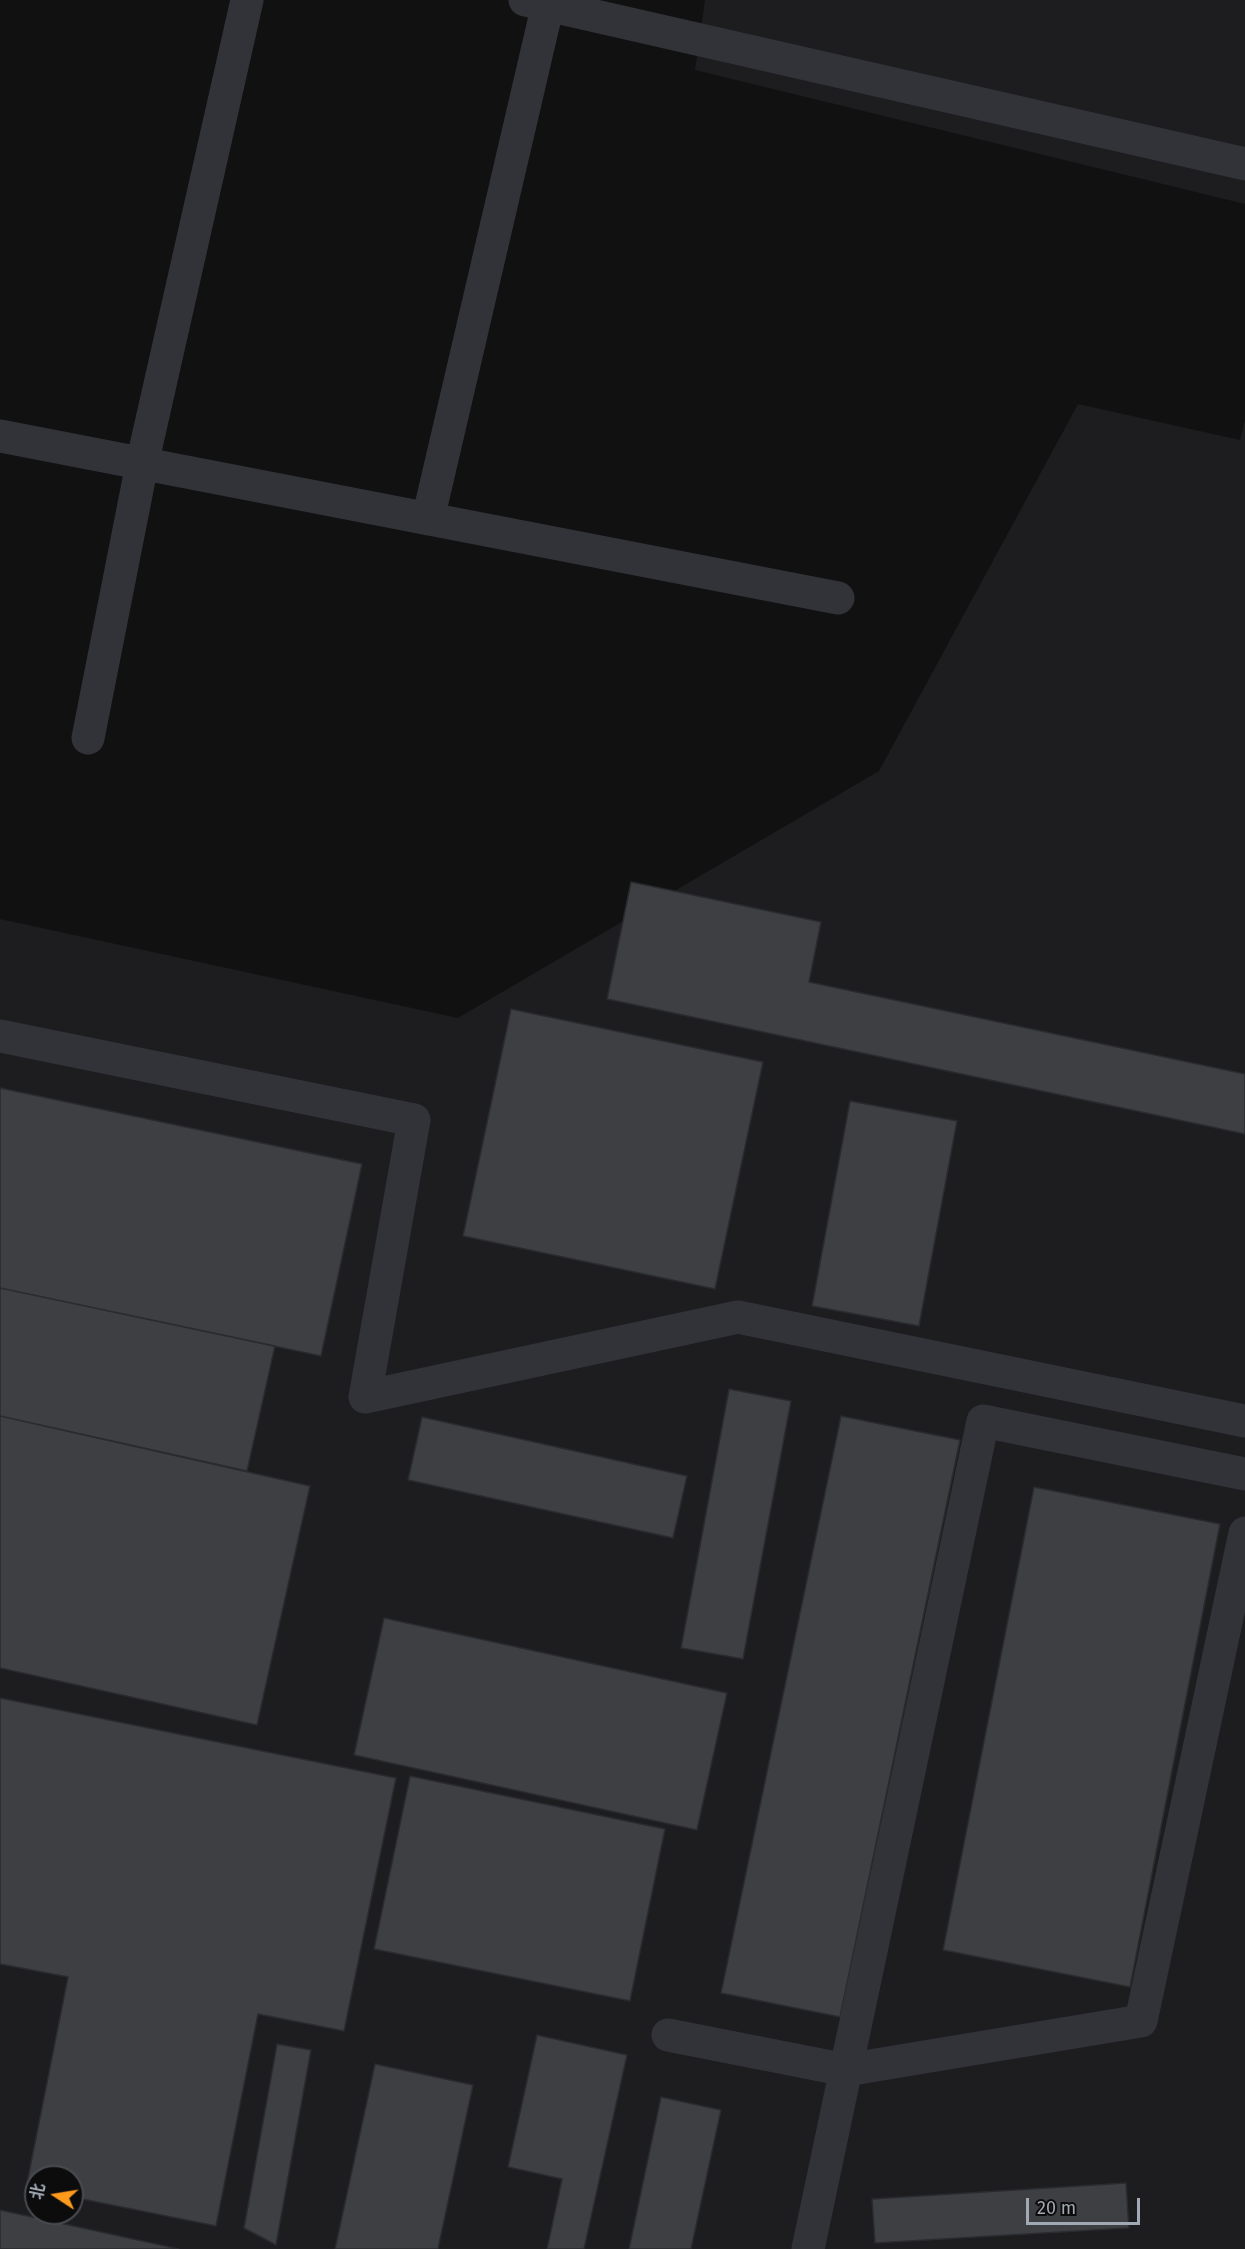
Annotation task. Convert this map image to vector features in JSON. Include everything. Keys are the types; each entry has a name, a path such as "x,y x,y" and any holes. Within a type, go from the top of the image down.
{"street":[{"path":"88,738 142,464 247,0"},
{"path":"428,519 541,2 1245,164"},
{"path":"0,436 838,598"},
{"path":"0,1036 414,1120 365,1397 738,1317 1245,1421"},
{"path":"808,2249 983,1421 1245,1474"},
{"path":"668,2035 846,2070 1141,2020 1245,1533"}],"shaded area":[{"path":"705,0 1245,0 1245,204 695,70"},
{"path":"1078,404 1240,440 1245,420 1245,2249 0,2249 0,919 458,1018 879,771"}],"building":[{"path":"631,882 821,922 809,982 1245,1074 1245,1134 607,999"},
{"path":"511,1009 763,1062 715,1289 463,1236"},
{"path":"0,1088 362,1164 321,1356 0,1288"},
{"path":"850,1101 957,1121 919,1326 812,1306"},
{"path":"0,1288 275,1346 247,1471 0,1416"},
{"path":"729,1389 791,1401 743,1659 681,1648"},
{"path":"0,1416 310,1486 257,1725 0,1668"},
{"path":"841,1416 960,1440 840,2017 721,1993"},
{"path":"422,1417 687,1476 673,1538 408,1480"},
{"path":"1034,1487 1220,1524 1130,1987 943,1950"},
{"path":"384,1618 727,1693 697,1830 354,1755"},
{"path":"0,1698 396,1778 344,2031 258,2014 216,2226 84,2199 84,2165 31,2165 68,1977 0,1964"},
{"path":"410,1776 665,1829 630,2001 374,1949"},
{"path":"537,2035 627,2055 584,2249 547,2249 562,2179 508,2167"},
{"path":"277,2044 311,2050 276,2245 244,2228"},
{"path":"375,2064 473,2085 438,2249 335,2249"},
{"path":"661,2097 721,2110 691,2249 629,2249"},
{"path":"1126,2183 1129,2228 875,2243 872,2199"},
{"path":"0,2210 24,2215 24,2225 69,2225 179,2249 0,2249"}]}
